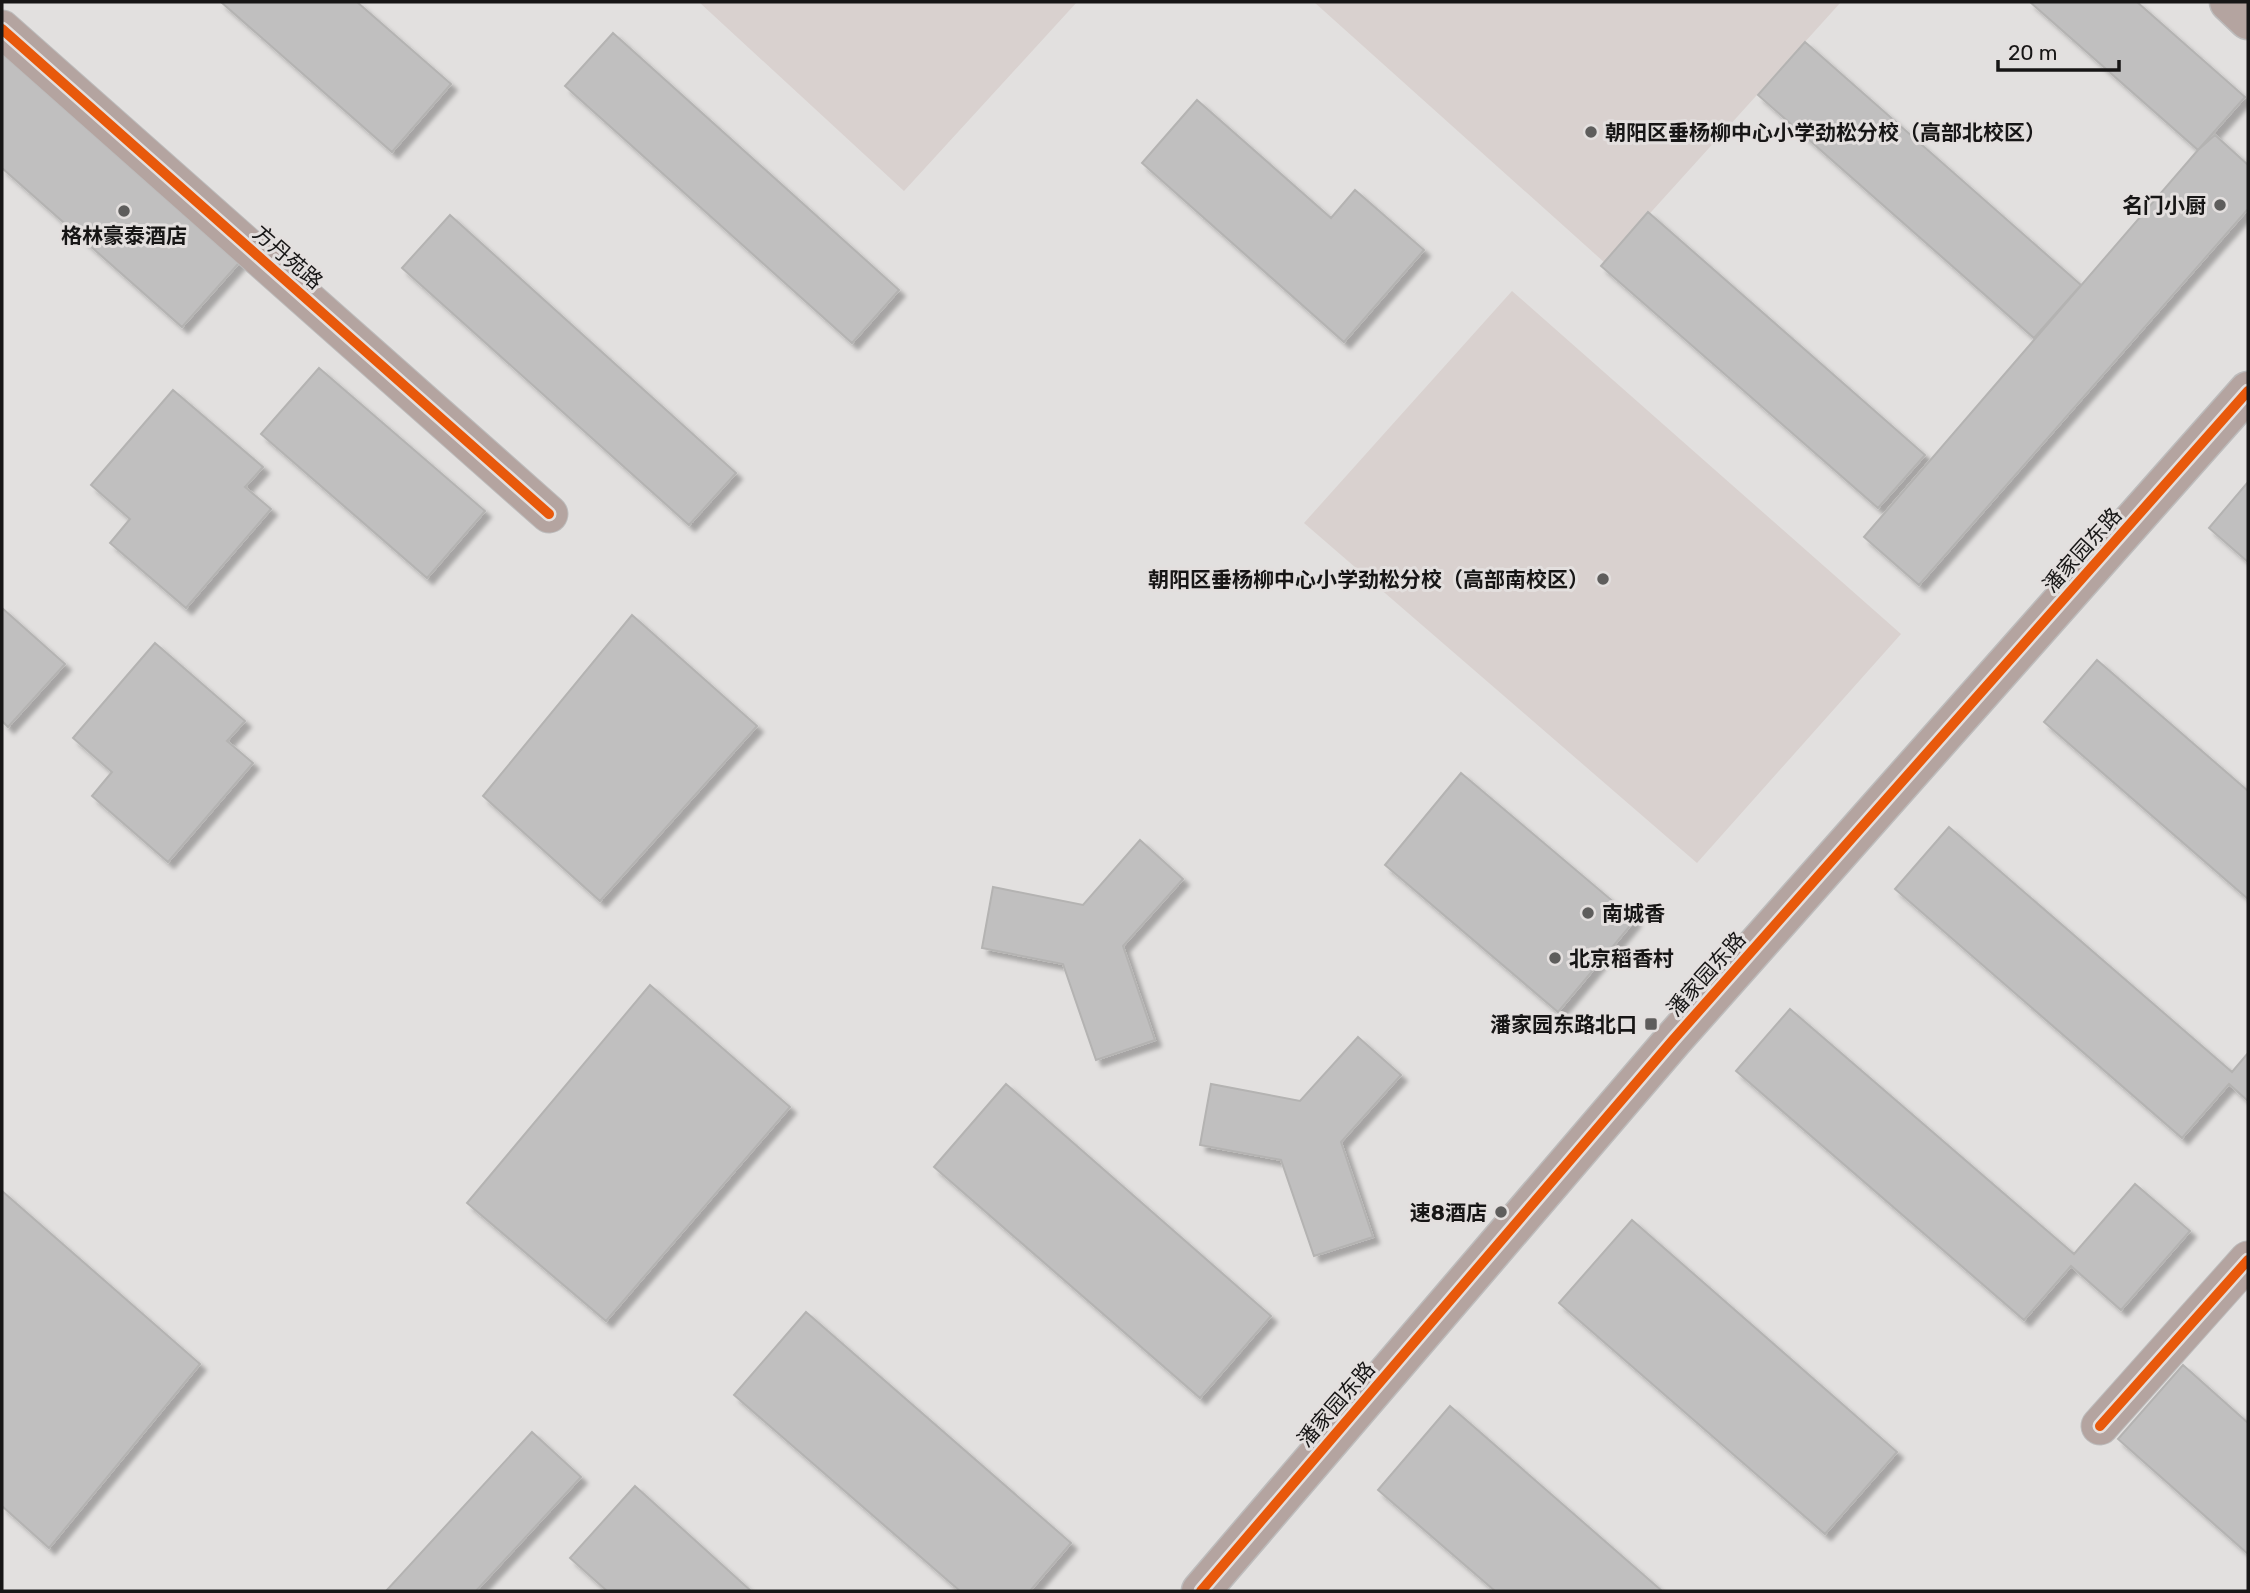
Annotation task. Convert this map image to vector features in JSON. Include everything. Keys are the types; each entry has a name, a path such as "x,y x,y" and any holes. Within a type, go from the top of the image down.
{"street":[{"path":"2229,2 2248,20"},
{"name":"方丹苑路","path":"2,29 549,513"},
{"name":"潘家园东路","path":"1201,1591 1673,1040 2248,391"},
{"path":"2100,1426 2248,1260"}],"shaded area":[{"path":"699,2 1077,2 904,191"},
{"name":"朝阳区垂杨柳中心小学劲松分校（高部北校区）","path":"1314,2 1841,2 1605,263"},
{"name":"朝阳区垂杨柳中心小学劲松分校（高部南校区）","path":"1512,291 1901,634 1697,863 1304,523"}],"building":[{"path":"221,2 357,2 451,84 392,152"},
{"path":"2030,2 2137,2 2245,97 2198,150"},
{"path":"613,33 899,290 852,343 565,86"},
{"name":"格林豪泰酒店","path":"2,39 246,255 182,327 2,168"},
{"path":"1805,42 2081,285 2034,338 1758,95"},
{"path":"1197,100 1331,218 1355,190 1424,250 1344,342 1142,163"},
{"path":"2215,135 2248,165 2248,209 1919,585 1864,537 2198,150"},
{"path":"1648,212 1925,455 1878,508 1601,266"},
{"path":"450,215 736,473 689,525 402,268"},
{"path":"319,368 485,511 427,578 261,434"},
{"path":"173,390 263,467 245,487 271,509 186,608 110,543 130,519 91,485"},
{"path":"2248,482 2248,562 2209,528"},
{"path":"2,608 65,664 8,727 2,721"},
{"path":"632,615 757,726 600,901 483,796"},
{"path":"155,643 245,721 227,741 253,763 168,862 92,796 112,772 73,738"},
{"path":"2097,660 2248,791 2248,899 2044,722"},
{"path":"1461,773 1635,920 1558,1012 1385,865"},
{"path":"1949,827 2232,1072 2248,1053 2248,1101 2229,1084 2182,1138 1895,889"},
{"path":"1140,840 1183,879 1123,946 1155,1040 1096,1060 1063,964 982,948 993,887 1083,905"},
{"path":"650,985 790,1107 606,1321 467,1203"},
{"path":"1790,1009 2074,1254 2135,1184 2190,1231 2121,1310 2071,1266 2024,1320 1736,1071"},
{"path":"1358,1037 1401,1075 1341,1142 1373,1237 1314,1256 1281,1160 1200,1145 1211,1084 1300,1101"},
{"path":"1006,1084 1271,1316 1200,1398 934,1167"},
{"path":"2,1191 200,1364 49,1548 2,1506"},
{"path":"1632,1220 1897,1452 1825,1534 1559,1303"},
{"path":"806,1312 1071,1543 1030,1591 960,1591 734,1395"},
{"path":"2183,1365 2248,1423 2248,1554 2118,1439"},
{"path":"1450,1406 1662,1591 1495,1591 1378,1490"},
{"path":"532,1432 581,1477 476,1591 386,1591"},
{"path":"635,1486 751,1591 607,1591 570,1558"}],"cycle path":[{"path":"2,29 549,514"},
{"path":"1201,1591 1673,1040 2248,391"},
{"path":"2100,1426 2248,1260"}],"place":[{"name":"朝阳区垂杨柳中心小学劲松分校（高部北校区）","path":"1591,132"},
{"name":"名门小厨","path":"2220,205"},
{"name":"格林豪泰酒店","path":"124,211"},
{"name":"朝阳区垂杨柳中心小学劲松分校（高部南校区）","path":"1603,579"},
{"name":"南城香","path":"1588,913"},
{"name":"北京稻香村","path":"1555,958"},
{"name":"潘家园东路北口","path":"1651,1024"},
{"name":"速8酒店","path":"1501,1212"}]}
